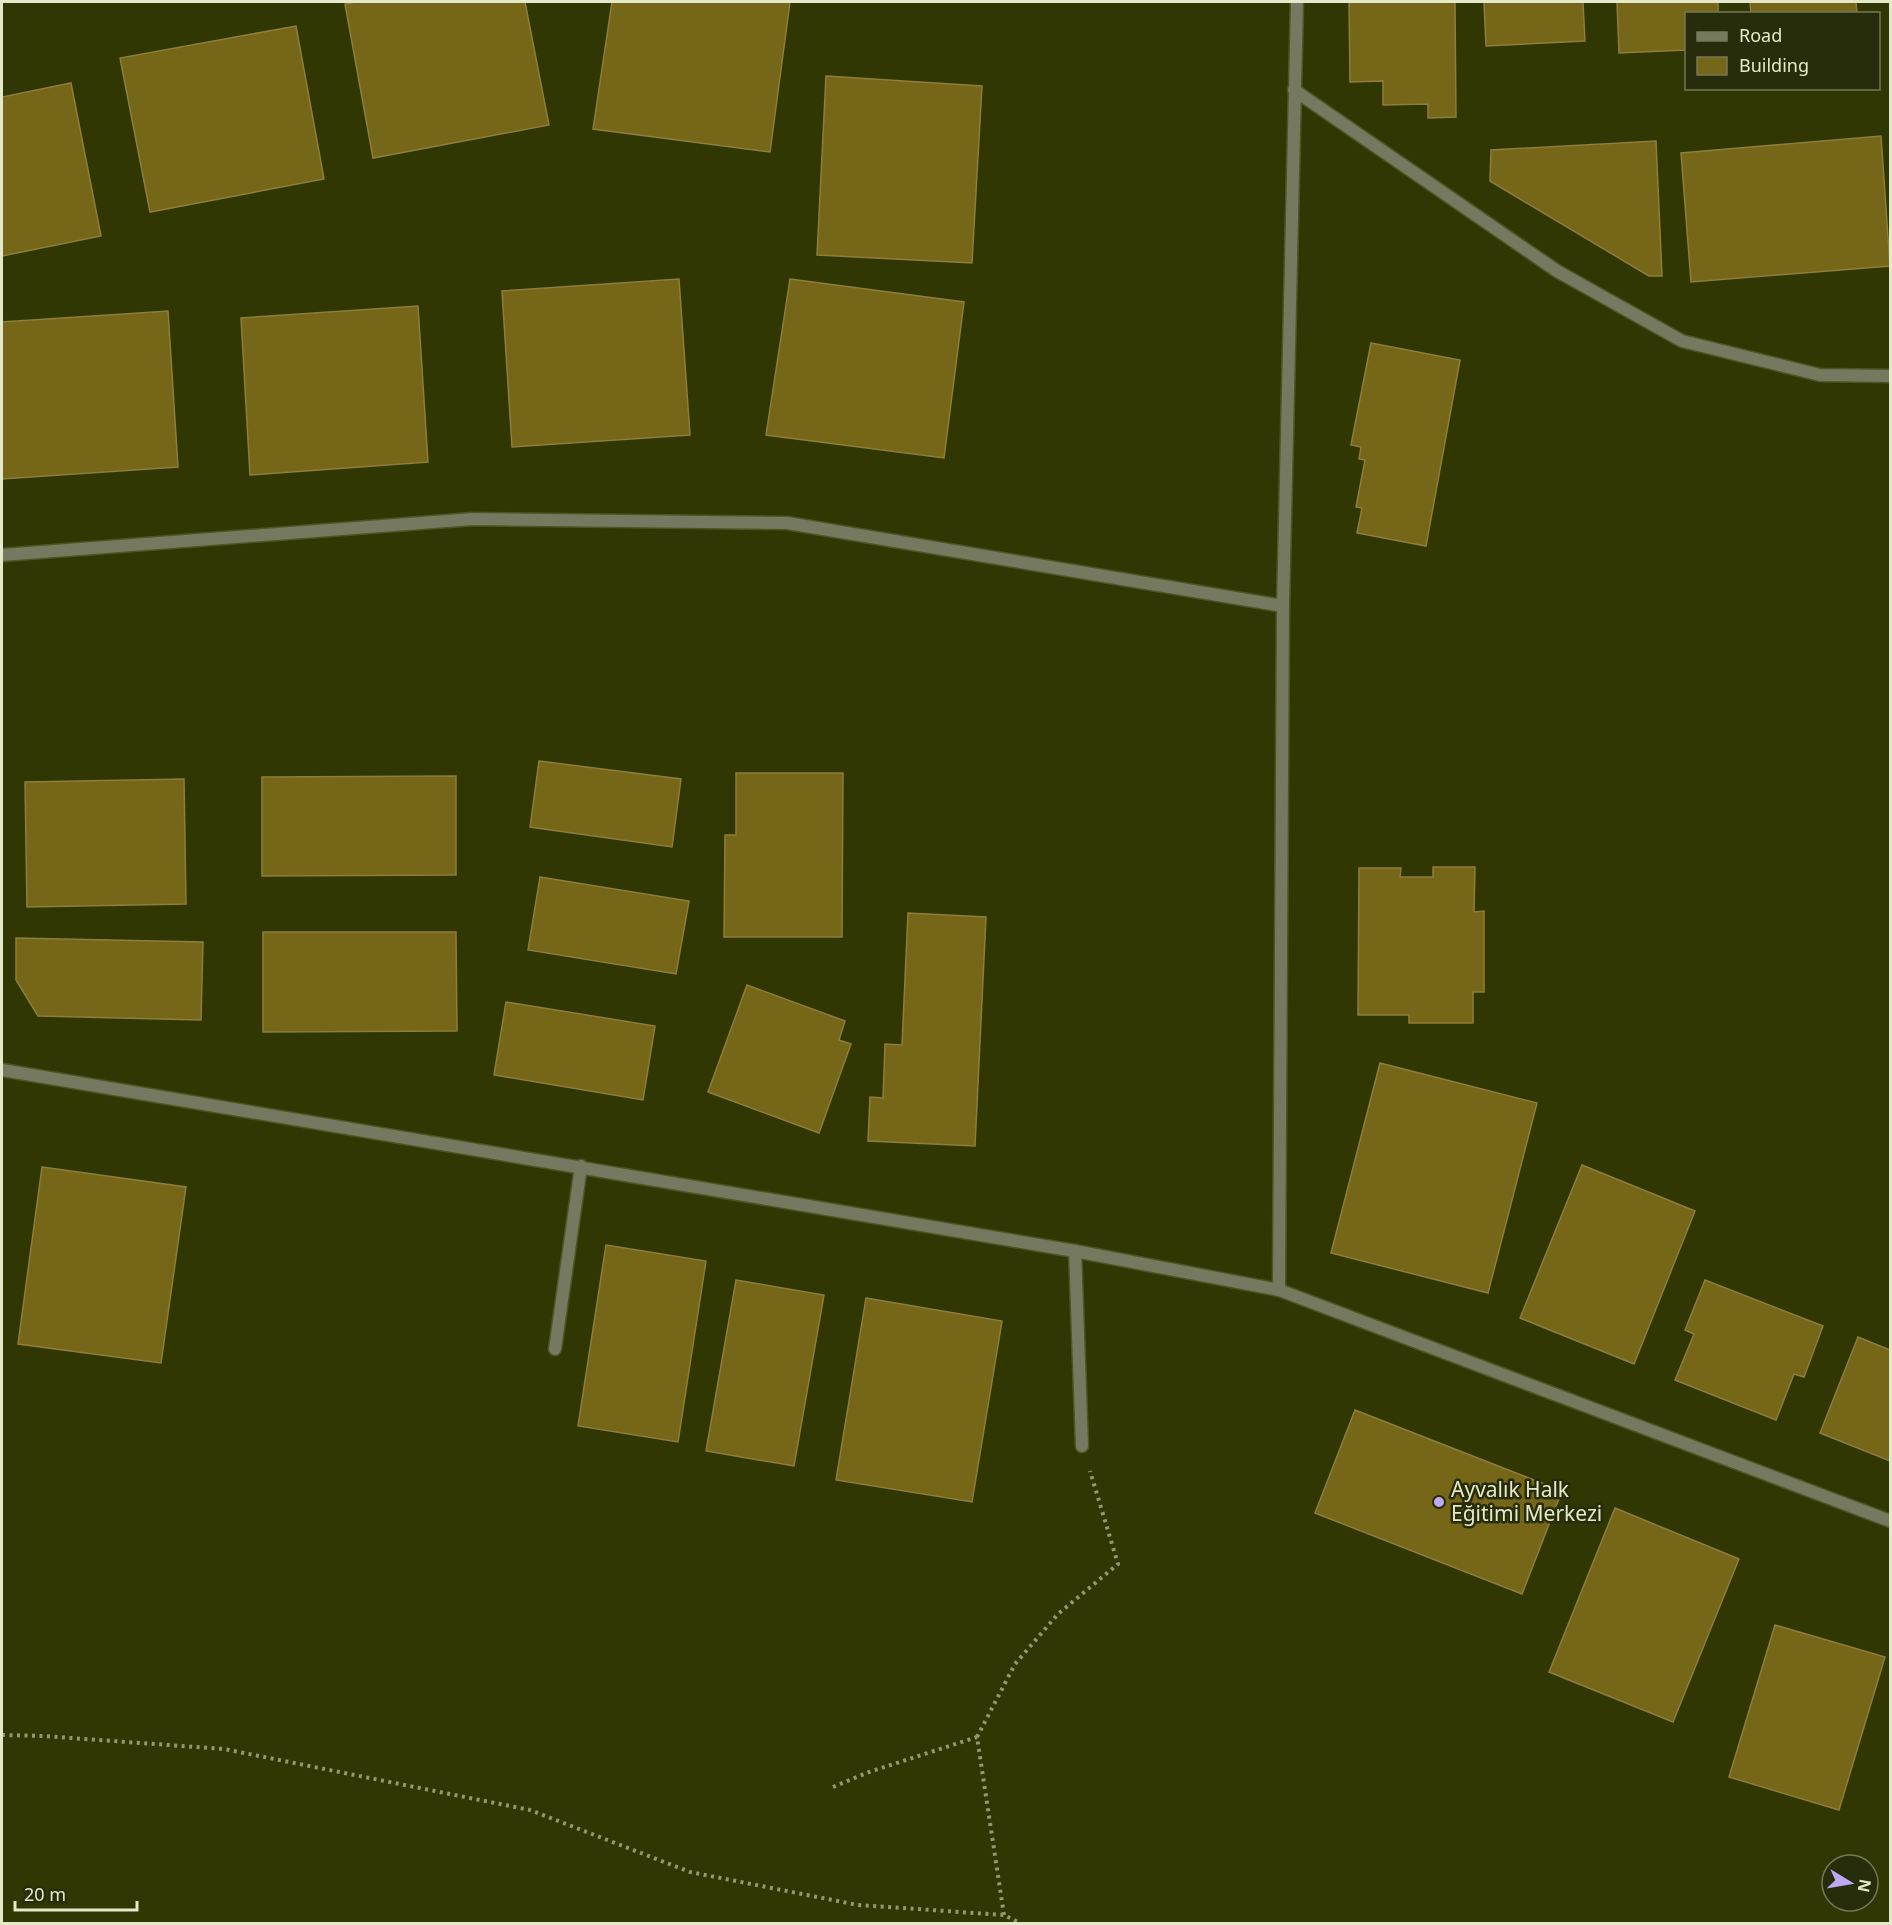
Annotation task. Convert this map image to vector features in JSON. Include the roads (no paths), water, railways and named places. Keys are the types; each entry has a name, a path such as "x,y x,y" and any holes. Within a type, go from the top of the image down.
{"street":[{"path":"1279,1290 1283,606 1297,2"},
{"path":"1294,90 1557,271 1682,341 1820,375 1890,376"},
{"path":"2,555 473,519 787,523 1283,606"},
{"path":"2,1070 1076,1251 1279,1290 1890,1521"},
{"path":"555,1349 581,1166"},
{"path":"1076,1251 1082,1446"}],"place":[{"name":"Ayvalık Halk Eğitimi Merkezi","path":"1439,1502"}]}
